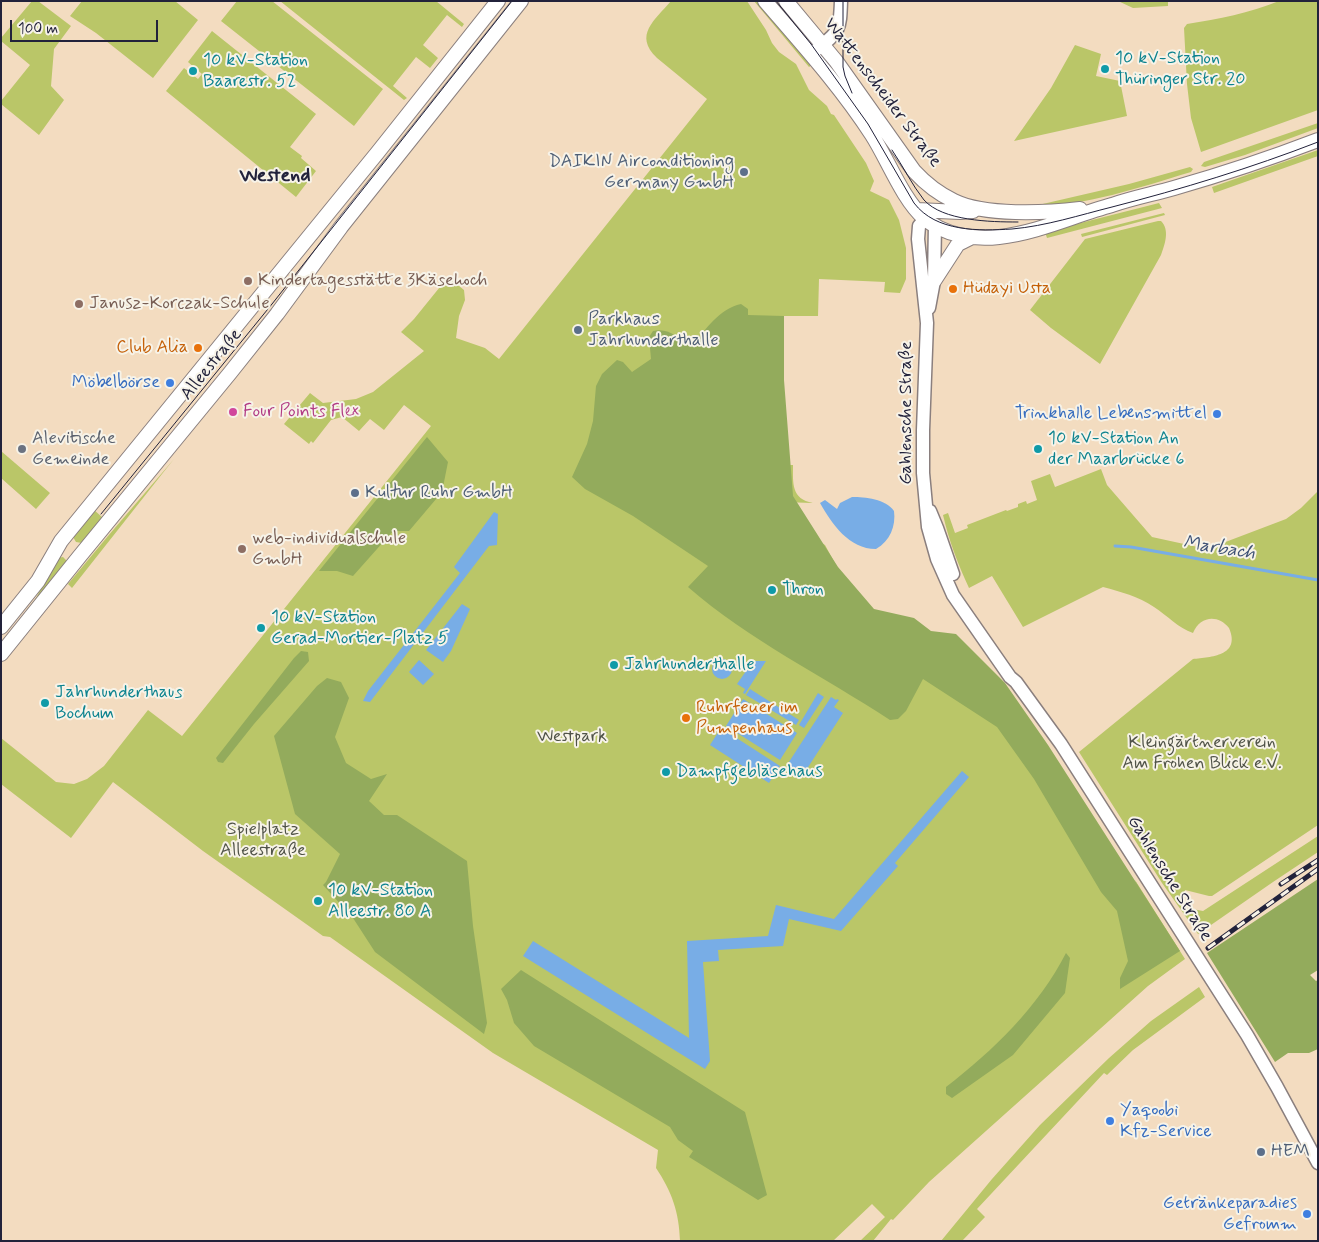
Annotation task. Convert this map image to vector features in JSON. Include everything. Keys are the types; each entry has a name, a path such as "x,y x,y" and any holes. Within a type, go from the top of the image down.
{"main road":[{"name":"Alleestraße","path":"1,627 38,581 61,541 372,160 498,1"},
{"name":"Alleestraße","path":"1,654 259,336 336,234 521,1"},
{"name":"Wattenscheider Straße","path":"766,1 841,92 872,135 907,198 928,217 950,232 972,237 1014,235 1112,204 1208,178 1318,140"},
{"name":"Wattenscheider Straße","path":"786,1 856,88 914,171 928,184 954,201 990,209"},
{"name":"Wattenscheider Straße","path":"928,184 928,217"},
{"name":"Wattenscheider Straße","path":"928,217 990,209 1048,212 1112,204"},
{"name":"Gahlensche Straße","path":"934,281 958,244 972,237"}],"street":[{"path":"810,55 833,36 840,27 840,1"},
{"name":"Gahlensche Straße","path":"928,217 934,281 927,323 923,430 924,473 928,527 937,560 953,596 993,654 1044,720 1247,1035 1278,1087 1318,1163"},
{"name":"Gahlensche Straße","path":"927,323 918,239 920,226 928,217"}],"green space":[{"path":"32,1 38,1 71,26 54,49 51,86 64,100 39,135 1,104 1,101 30,65 1,41 1,38"},
{"path":"82,1 175,1 198,20 153,78 96,33 70,16"},
{"path":"237,1 272,1 383,89 354,126 221,21"},
{"path":"280,1 436,1 464,24 462,27 447,15 423,45 438,58 430,68 416,57 393,86 407,98 404,100"},
{"name":"Westpark","path":"671,1 747,1 772,43 779,52 796,64 809,90 827,106 866,163 874,181 870,191 889,200 899,220 906,248 906,279 900,293 884,292 885,282 819,279 818,316 784,316 781,434 785,465 793,465 794,484 797,494 806,501 813,503 781,502 781,516 825,545 849,589 878,629 951,652 1139,892 1135,880 1185,959 1148,986 929,1182 893,1220 891,1219 873,1241 860,1241 885,1217 872,1204 833,1241 680,1241 674,1203 656,1168 658,1150 493,1053 330,937 323,936 203,851 113,782 71,838 1,784 1,738 56,782 74,784 87,779 104,766 148,710 182,736 431,426 404,405 384,430 370,419 359,431 342,417 331,420 313,443 311,441 309,444 284,424 310,393 323,403 356,399 373,392 424,351 401,332 448,277 464,290 465,300 459,316 456,338 485,348 499,359 707,99 657,58 650,50 647,42 649,28 653,21"},
{"path":"754,1 759,1 812,65 809,67"},
{"path":"1118,1 1168,1 1168,6 1133,8"},
{"path":"1279,1 1318,1 1318,110 1201,152 1191,118 1184,28 1187,24 1234,15"},
{"path":"212,31 316,114 290,147 302,156 301,158 316,171 296,197 166,91 184,68 198,79 202,74 188,62"},
{"path":"1075,45 1101,54 1096,76 1120,81 1127,116 1014,141 1051,88"},
{"path":"1318,123 1318,128 1245,155 1205,167 1201,166 1204,162"},
{"path":"1318,150 1318,156 1214,193 1212,187"},
{"path":"1190,167 1193,169 1191,172 1113,195 1073,203 1034,206 1129,184"},
{"path":"1159,203 1162,208 1047,238 1045,232"},
{"path":"1164,213 1165,215 1082,237 1081,234"},
{"path":"1161,221 1164,225 1166,233 1161,255 1100,364 1030,310 1085,239"},
{"path":"741,304 748,309 748,315 784,316 784,380 793,496 838,567 874,609 914,618 931,631 956,634 1005,683 1048,745 1180,951 1120,989 1120,978 1128,961 1117,911 1101,892 1034,779 997,727 923,679 906,711 898,719 890,720 761,641 711,606 688,587 708,566 633,516 585,489 572,477 587,444 593,421 596,386 602,374 617,360 623,362 632,372 651,359 649,337 653,331 669,332 692,346 720,315 726,310"},
{"path":"427,437 448,462 442,492 409,531 393,531 353,576 337,571 319,571"},
{"path":"1,451 50,493 36,509 1,478"},
{"path":"174,459 72,588 68,584"},
{"name":"Kleingärtnerverein Am Frohen Blick e.V.","path":"1101,469 1107,485 1152,537 1207,549 1286,519 1301,508 1318,491 1318,825 1212,896 1185,890 1182,907 1203,911 1318,836 1318,852 1198,934 1162,883 1079,752 1193,659 1215,656 1228,650 1232,637 1229,628 1220,620 1210,619 1200,623 1193,633 1173,622 1148,603 1103,587 1023,627 992,576 969,588 954,552 943,515 948,513 955,533 968,528 967,525 1018,507 1018,504 1026,501 1027,504 1037,500 1031,481 1050,474 1055,487"},
{"path":"93,509 103,518 82,543 76,542 73,533"},
{"path":"63,557 66,560 66,564 27,613 26,611 36,598 57,558"},
{"path":"301,651 308,652 309,661 223,763 218,762 216,758"},
{"path":"327,678 341,682 349,698 335,737 346,763 371,779 387,774 369,801 384,815 397,815 467,861 473,926 487,1023 484,1034 375,952 353,918 323,885 340,854 295,814 274,736 317,686"},
{"path":"1318,879 1318,970 1310,975 1316,981 1318,980 1318,1049 1309,1053 1288,1053 1275,1062 1207,953"},
{"path":"1066,953 1070,958 1065,993 1013,1055 952,1098 946,1094 946,1087 998,1043 1029,1009"},
{"path":"521,970 745,1112 767,1195 758,1200 689,1157 693,1151 678,1140 670,1127 534,1046 514,1023 507,1000 501,989"},
{"path":"1199,987 1205,997 1133,1050 1107,1075 1104,1073 977,1209 985,1217 962,1241 941,1241 1040,1125 1109,1058 1151,1021"}],"water":[{"path":"852,497 881,501 894,511 891,533 885,542 876,549 858,545 842,534 820,503 825,500 837,509 840,503"},
{"path":"494,512 498,514 497,545 489,546 370,702 363,701 368,691 460,573 454,567"},
{"path":"462,604 470,609 451,651 443,662 426,650"},
{"path":"722,659 729,662 732,669 729,676 722,679 715,676 712,669 715,662"},
{"path":"419,660 434,674 423,685 409,672"},
{"path":"753,661 766,661 745,694 743,693 745,689 737,684"},
{"path":"750,689 799,720 796,725 746,695"},
{"path":"818,693 824,697 804,728 799,725"},
{"path":"831,697 839,700 834,707 843,713 803,775 787,765"},
{"path":"743,699 797,733 780,760 726,726"},
{"path":"721,728 780,766 769,783 710,745"},
{"path":"962,771 969,777 895,863 898,866 841,931 789,919 783,946 718,950 719,961 703,962 710,1061 705,1069 523,956 533,941 689,1038 687,941 768,936 776,905 834,919"}],"waterway":[{"name":"Marbach","path":"1115,546 1131,547 1318,580"}],"tram line":[{"path":"101,514 272,304 512,1"},
{"path":"776,1 811,44 868,124 914,203 923,213 934,220 959,228 999,230 1025,228 1050,223 1190,185 1267,161 1318,142"},
{"path":"843,1 843,67 852,93"},
{"path":"892,150 924,200 932,207 968,219 1018,222"}],"railway":[{"path":"1281,884 1318,860"},
{"path":"1208,948 1318,869"}],"place":[{"name":"10 kV-Station Thüringer Str. 20","path":"1105,69"},
{"name":"10 kV-Station Baarestr. 52","path":"193,71"},
{"name":"DAIKIN Airconditioning Germany GmbH","path":"744,172"},
{"name":"Kindertagesstätte 3Käsehoch","path":"248,281"},
{"name":"Hüdayi Usta","path":"953,289"},
{"name":"Janusz-Korczak-Schule","path":"79,304"},
{"name":"Parkhaus Jahrhunderthalle","path":"578,330"},
{"name":"Club Alia","path":"198,348"},
{"name":"Möbelbörse","path":"170,383"},
{"name":"Four Points Flex","path":"233,412"},
{"name":"Trinkhalle Lebensmittel","path":"1217,414"},
{"name":"Alevitische Gemeinde","path":"22,449"},
{"name":"10 kV-Station An der Maarbrücke 6","path":"1038,449"},
{"name":"Kultur Ruhr GmbH","path":"355,493"},
{"name":"web-individualschule GmbH","path":"242,549"},
{"name":"Thron","path":"772,590"},
{"name":"10 kV-Station Gerad-Mortier-Platz 5","path":"261,628"},
{"name":"Jahrhunderthalle","path":"614,665"},
{"name":"Jahrhunderthaus Bochum","path":"45,703"},
{"name":"Ruhrfeuer im Pumpenhaus","path":"686,718"},
{"name":"Dampfgebläsehaus","path":"666,772"},
{"name":"10 kV-Station Alleestr. 80 A","path":"318,901"},
{"name":"Yaqoobi Kfz-Service","path":"1110,1121"},
{"name":"HEM","path":"1261,1152"},
{"name":"Getränkeparadies Gefromm","path":"1307,1214"}],"district":[{"name":"Westend","path":"275,177"}],"park label":[{"name":"Spielplatz Alleestraße","path":"263,840"}]}
